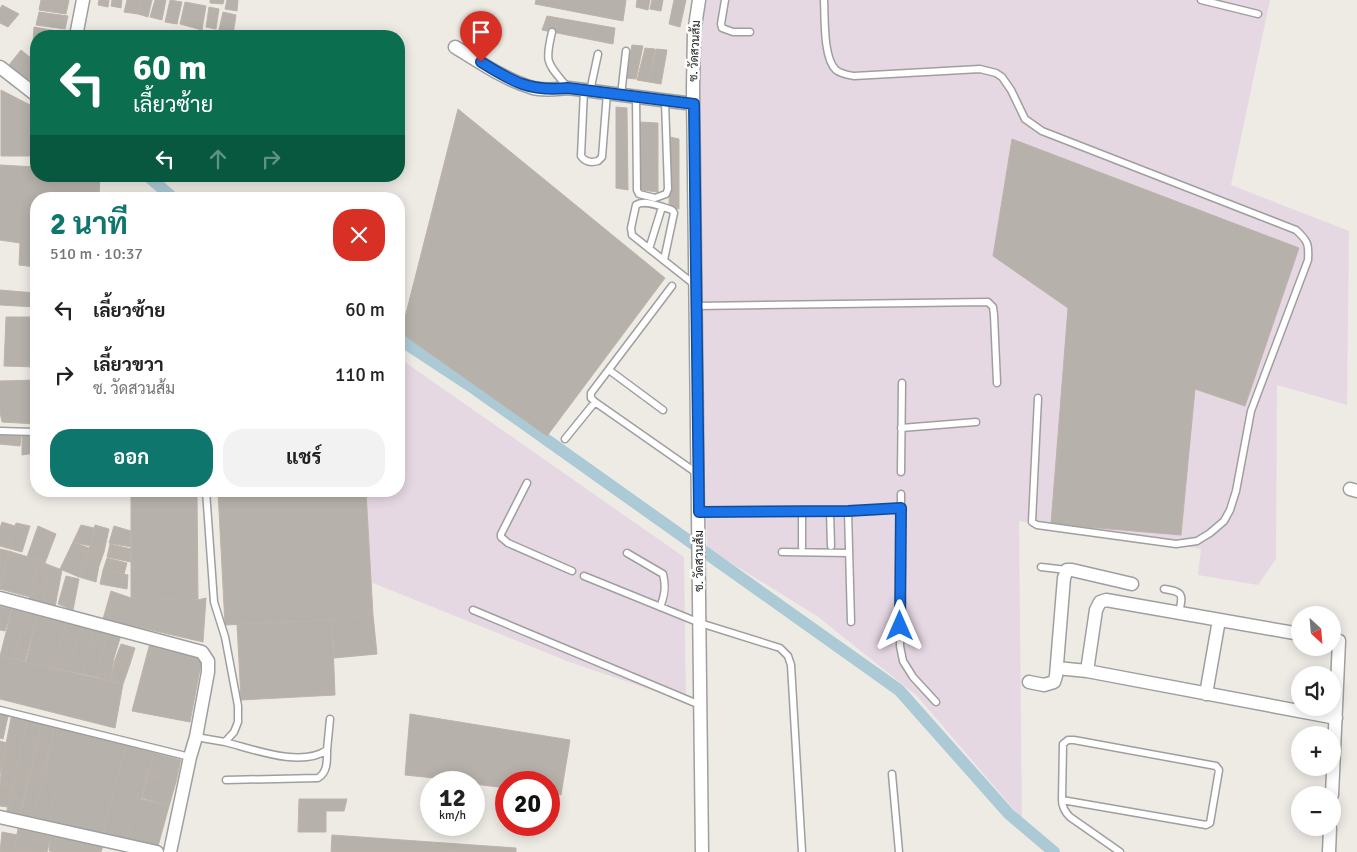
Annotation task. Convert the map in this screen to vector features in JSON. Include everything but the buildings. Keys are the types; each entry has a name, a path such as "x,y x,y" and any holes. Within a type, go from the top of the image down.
{"street":[{"path":"77,30 83,0"},
{"name":"ซ. วัดสวนส้ม","path":"699,0 694,33 694,104 702,852"},
{"path":"455,47 508,79 534,88 551,90 568,88 694,104"},
{"path":"0,66 30,90"},
{"path":"1029,682 1044,685 1054,682 1057,668 1064,578 1067,570 1132,584"},
{"path":"0,598 202,652 208,661 208,672 196,737 170,852"},
{"path":"1087,671 1096,610 1100,602 1106,600 1291,632"},
{"path":"1206,694 1219,620"},
{"path":"1332,786 1338,656"},
{"path":"1057,668 1087,671 1336,718"},
{"path":"0,817 157,852"},
{"path":"1329,852 1330,836"}],"lane":[{"path":"724,0 722,28 733,32 750,32"},
{"path":"824,0 828,58 835,70 840,73 854,76 980,70 996,73 1002,77 1011,90 1025,119 1042,132 1296,230 1306,239 1309,246 1308,260 1251,412 1236,491 1230,510 1224,521 1210,533 1196,540 1176,544 1032,522 1038,398"},
{"path":"1201,0 1258,14"},
{"path":"552,32 548,57 550,66 568,88"},
{"path":"620,95 626,51"},
{"path":"598,54 587,90 582,156 590,162 598,161 602,157 607,93"},
{"path":"636,97 636,190 639,194 655,198 666,194 668,189 664,101"},
{"path":"664,260 674,213 672,210 638,202 631,232 649,249 696,286"},
{"path":"649,249 662,207"},
{"path":"672,286 592,393 591,398 699,475"},
{"path":"696,306 988,302 993,307 994,314 997,383"},
{"path":"609,370 663,410"},
{"path":"901,472 902,383"},
{"path":"565,439 595,402"},
{"path":"901,428 976,422"},
{"path":"0,431 30,432"},
{"path":"527,483 501,537 508,544 572,571"},
{"path":"901,494 900,646 903,661 913,677 936,702"},
{"path":"206,497 214,602 225,637 238,706 238,722 234,732 226,742"},
{"path":"699,512 802,512 901,508"},
{"path":"830,511 832,546"},
{"path":"848,511 851,622"},
{"path":"802,512 802,547"},
{"path":"782,552 850,552"},
{"path":"627,553 663,574 666,587 660,607"},
{"path":"1041,567 1067,570"},
{"path":"584,576 700,623 780,648 790,661 802,852"},
{"path":"1164,589 1180,593 1182,597 1179,613"},
{"path":"473,610 701,705"},
{"path":"0,710 190,757"},
{"path":"226,780 318,778 326,770 330,719"},
{"path":"196,737 285,756 307,757 320,755 327,750"},
{"path":"1062,800 1206,825 1210,823 1219,770 1216,766 1074,740 1068,740 1063,744 1062,800 1065,811 1070,817 1120,852"},
{"path":"892,774 899,852"}],"shaded area":[{"path":"706,0 1270,0 1231,185 1349,231 1347,405 1277,385 1276,559 1258,585 1198,575 1201,549 1019,521 1022,819 917,696 817,616 707,548 696,54"},
{"path":"405,362 684,557 686,702 567,661 368,581 362,497 405,497"}],"waterway":[{"path":"155,182 166,192"},
{"path":"405,343 475,389 899,690 1009,814 1054,852"}],"route":[{"path":"481,62 508,79 534,88 551,90 568,88 694,104 699,512 848,511 901,508 900,626"}]}
